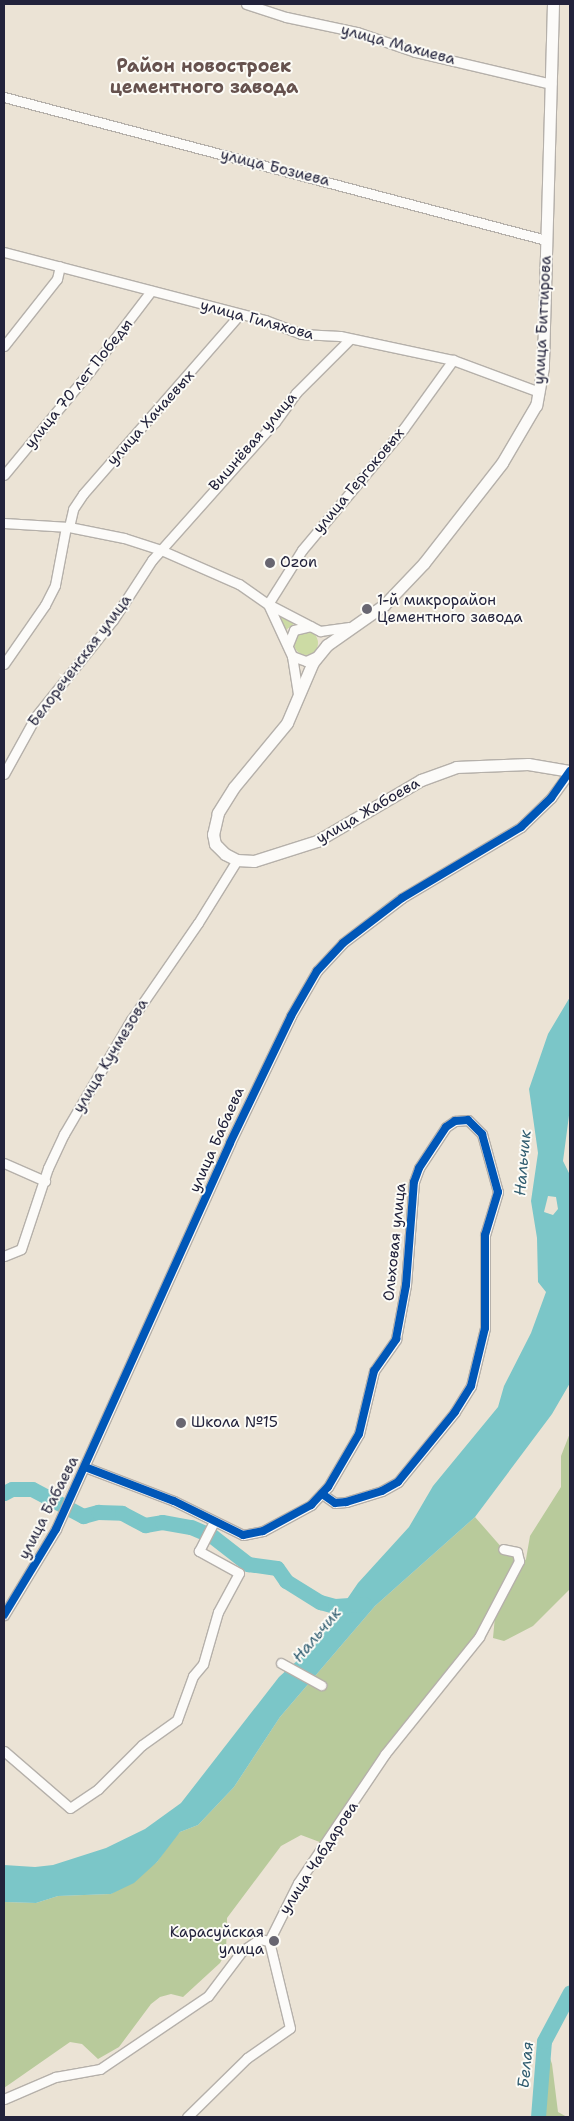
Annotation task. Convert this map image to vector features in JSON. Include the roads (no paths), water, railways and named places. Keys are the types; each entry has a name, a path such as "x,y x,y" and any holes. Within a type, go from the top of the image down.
{"street":[{"name":"улица Махиева","path":"246,4 286,17 362,33 415,52 551,84"},
{"name":"улица Биттирова","path":"298,694 306,672 321,652 384,605 414,574 472,504 525,426 540,392 553,4"},
{"name":"улица Бозиева","path":"4,97 546,240"},
{"name":"улица Гиляхова","path":"4,252 240,314 300,334 350,340 453,360 540,392"},
{"path":"4,346 57,279 60,266"},
{"name":"улица 70 лет Победы","path":"4,475 90,371 151,291"},
{"name":"улица Хачаевых","path":"4,664 55,585 73,509 83,494 195,369 240,314"},
{"name":"Вишнёвая улица","path":"161,550 202,500 271,426 296,393 350,340"},
{"name":"улица Гергоковых","path":"268,604 302,550 404,428 453,360"},
{"path":"4,523 68,527 161,550 222,575 268,604 320,631 356,626"},
{"name":"Белореченская улица","path":"4,774 36,716 112,620 161,550"},
{"path":"237,860 216,844 213,826 234,787 286,723 298,694 290,652 268,604"},
{"path":"290,652 294,630 311,626"},
{"path":"290,652 306,661 321,652 320,631"},
{"name":"улица Жабоева","path":"237,860 248,862 271,857 317,841 421,780 456,767 475,764 528,764 570,772"},
{"name":"улица Бабаева","path":"4,1615 56,1529 246,1108 291,1016 325,959 402,898 521,827 551,798 570,772"},
{"name":"улица Кучмезова","path":"4,1256 21,1249 64,1134 131,1020 198,923 237,860"},
{"name":"Ольховая улица","path":"85,1467 174,1500 211,1525 252,1536 301,1511 322,1494 359,1434 374,1371 396,1339 406,1286 414,1182 419,1168 446,1127 455,1121 468,1120 482,1134 498,1192 486,1235 485,1328 472,1386 451,1418 398,1482 376,1494 346,1502 335,1503 322,1494"},
{"path":"4,1163 45,1181"},
{"path":"4,1751 70,1808 98,1789 142,1745 174,1724 181,1714 193,1676 203,1664 216,1617 239,1573 198,1551 211,1525"},
{"name":"улица Чабдарова","path":"269,1941 298,1883 385,1754 479,1637 518,1564 517,1552 503,1549"},
{"path":"282,1663 320,1685"},
{"path":"4,2099 55,2078 100,2069 208,1996 242,1951 260,1939 269,1941 290,2028 242,2063 187,2117"}],"water":[{"path":"570,997 570,1108 563,1161 570,1175 570,1383 552,1414 475,1517 375,1606 280,1717 234,1787 198,1825 180,1832 157,1862 134,1883 111,1894 58,1896 36,1903 4,1902 4,1865 35,1867 53,1865 106,1848 145,1829 181,1803 279,1677 317,1643 358,1583 409,1527 433,1486 498,1407 504,1386 531,1333 546,1292 538,1282 537,1238 531,1201 538,1153 529,1089 548,1034","holes":["548,1196 556,1197 558,1209 553,1215 544,1212"]}],"waterway":[{"name":"Нальчик","path":"4,1493 12,1489 32,1489 83,1516 98,1512 122,1513 145,1525 162,1522 191,1527 212,1536 248,1564 277,1568 286,1581 320,1602 335,1606 364,1604"},
{"name":"Белая","path":"538,2117 544,2041 570,1992"}],"place":[{"name":"Ozon","path":"270,563"},
{"name":"1-й микрорайон Цементного завода","path":"367,609"},
{"name":"Школа №15","path":"181,1423"},
{"name":"Карасуйская улица","path":"274,1941"}],"district":[{"name":"Район новостроек цементного завода","path":"204,77"}]}
